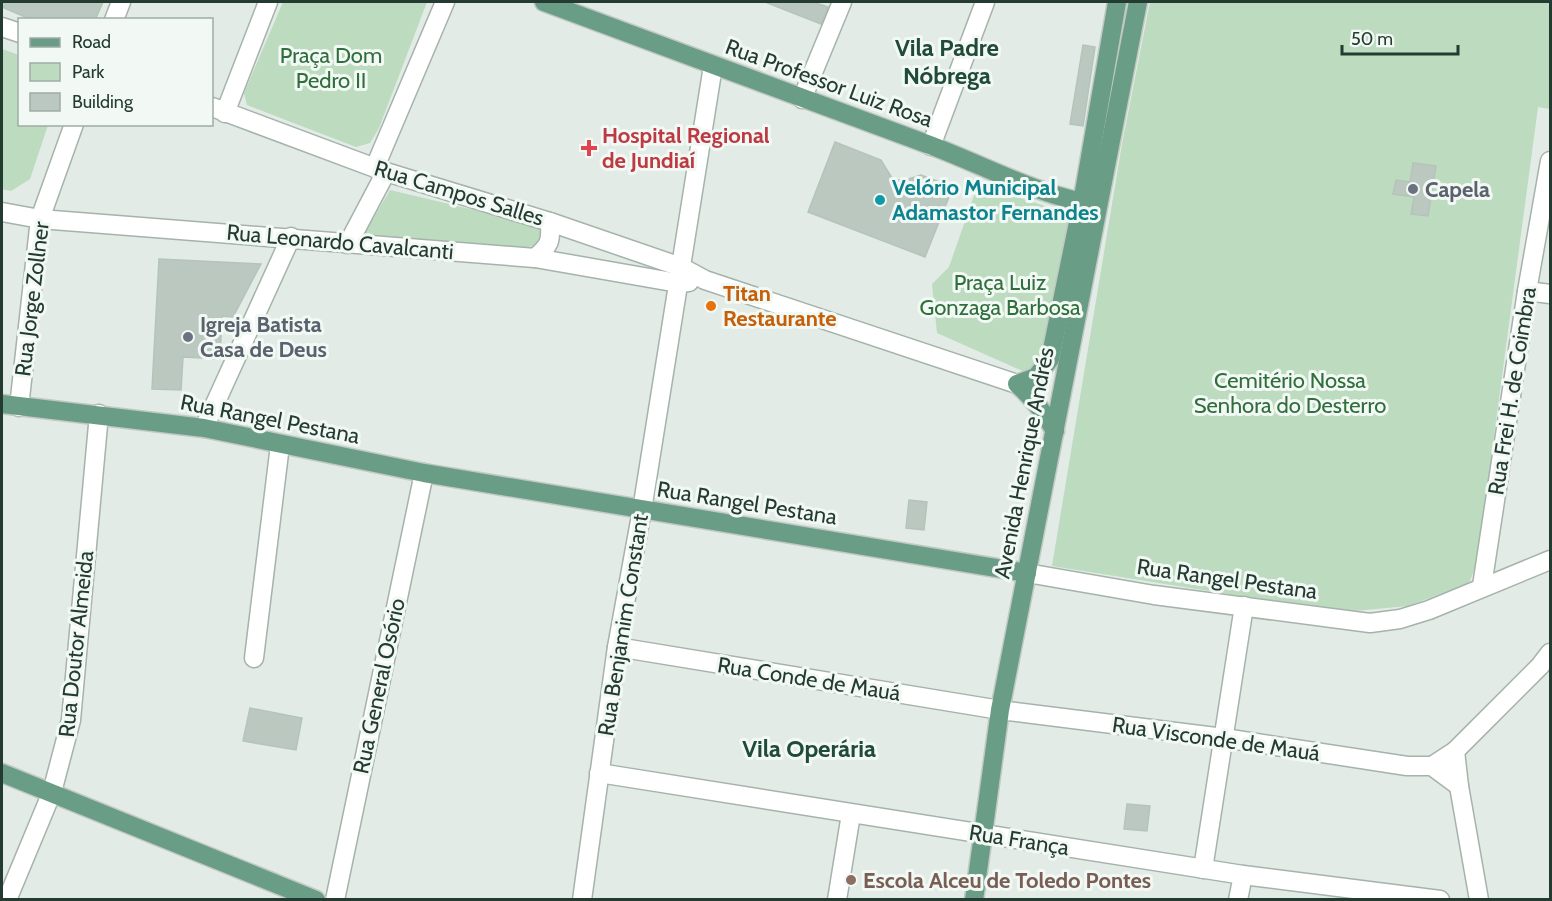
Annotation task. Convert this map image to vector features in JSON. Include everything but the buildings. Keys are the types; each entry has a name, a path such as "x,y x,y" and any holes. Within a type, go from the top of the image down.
{"main road":[{"name":"Rua Professor Luiz Rosa","path":"544,2 931,146 1026,185 1090,204"},
{"name":"Avenida Henrique Andrés","path":"974,900 1000,710 1055,431 1090,204 1092,138 1117,2"},
{"path":"1125,2 1127,4 1128,57"},
{"name":"Avenida Henrique Andrés","path":"1017,384 1036,377 1050,359 1128,57 1138,2"},
{"path":"1017,384 1039,405 1055,431"},
{"name":"Rua Rangel Pestana","path":"10,406 99,414 204,428 423,473 1027,573"},
{"path":"2,773 316,900"}],"street":[{"path":"115,18 121,2"},
{"path":"218,110 267,2"},
{"path":"348,244 381,170 445,2"},
{"path":"802,99 842,2"},
{"path":"931,146 985,2"},
{"path":"2,27 18,32"},
{"name":"Rua Benjamim Constant","path":"582,900 617,647 642,510 713,66"},
{"name":"Rua Campos Salles","path":"218,110 381,170 550,222 679,275 705,280 1017,384"},
{"name":"Rua Jorge Zollner","path":"10,406 40,219 73,126"},
{"name":"Rua Frei H. de Coimbra","path":"1482,586 1527,291 1551,161"},
{"name":"Rua Leonardo Cavalcanti","path":"2,212 40,219 535,258 679,275"},
{"path":"535,258 547,248 550,222"},
{"path":"204,428 291,237"},
{"path":"1527,291 1551,294"},
{"name":"Rua Doutor Almeida","path":"6,900 52,792 71,720 99,414"},
{"path":"254,658 280,445"},
{"name":"Rua General Osório","path":"335,900 423,473"},
{"name":"Rua Rangel Pestana","path":"1027,573 1154,595 1370,623 1400,619 1429,610 1482,586 1547,565"},
{"path":"1203,868 1244,606"},
{"name":"Rua Conde de Mauá","path":"617,647 1000,710"},
{"path":"1459,786 1432,766 1455,751 1551,653"},
{"name":"Rua Visconde de Mauá","path":"1000,710 1224,738 1407,766 1432,766"},
{"path":"1455,751 1479,900"},
{"name":"Rua França","path":"599,773 1370,895 1440,900"},
{"path":"837,900 851,814"},
{"path":"1238,900 1243,875"}],"green space":[{"name":"Praça Dom Pedro II","path":"283,2 427,2 379,128 370,143 356,147 247,105 244,93"},
{"name":"Cemitério Nossa Senhora do Desterro","path":"1150,2 1550,2 1550,109 1538,107 1477,563 1469,583 1408,606 1354,611 1247,597 1052,566 1122,144"},
{"path":"2,49 18,55 18,126 48,126 30,179 11,191 2,189"},
{"name":"Praça Luiz Gonzaga Barbosa","path":"978,184 1060,211 1067,221 1068,234 1058,307 1034,376 937,333 932,284 949,267"},
{"path":"390,190 537,225 541,230 541,236 535,246 520,248 363,236"}],"place":[{"name":"Hospital Regional de Jundiaí","path":"589,148"},
{"name":"Capela","path":"1413,189"},
{"name":"Velório Municipal Adamastor Fernandes","path":"880,200"},
{"name":"Titan Restaurante","path":"711,306"},
{"name":"Igreja Batista Casa de Deus","path":"188,337"},
{"name":"Escola Alceu de Toledo Pontes","path":"851,880"}],"district":[{"name":"Vila Padre Nóbrega","path":"947,61"},
{"name":"Vila Operária","path":"809,748"}]}
